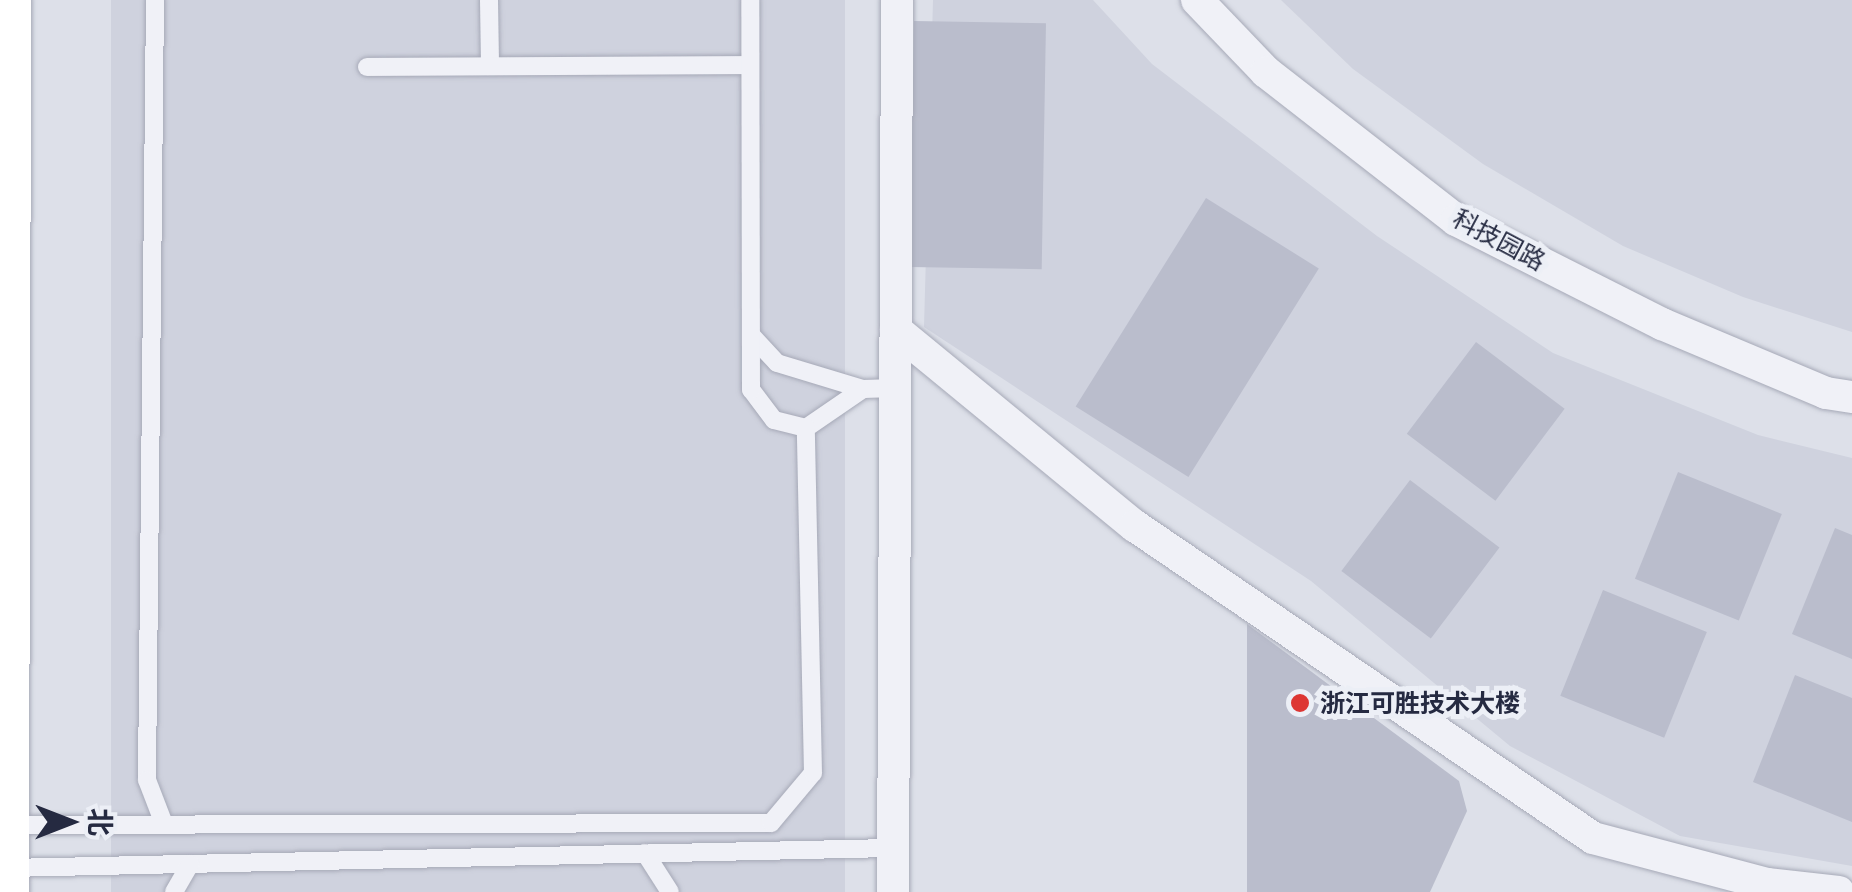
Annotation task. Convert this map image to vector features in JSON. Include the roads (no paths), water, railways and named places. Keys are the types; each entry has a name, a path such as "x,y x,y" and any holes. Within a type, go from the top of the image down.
{"main road":[{"path":"3,862 5,0"}],"street":[{"path":"893,892 879,389 896,330 897,0"},
{"name":"科技园路","path":"1197,0 1266,72 1456,220 1662,324 1826,393 1852,398"},
{"path":"896,330 1135,526 1593,838 1767,884 1839,892"}],"lane":[{"path":"155,0 147,780 164,824"},
{"path":"489,0 490,66"},
{"path":"750,0 752,390 774,420 806,428 879,389"},
{"path":"367,67 750,65"},
{"path":"751,335 777,363 879,389"},
{"path":"3,862 164,824 772,823 813,772 806,428"},
{"path":"3,862 190,864 893,848"},
{"path":"644,853 670,892"},
{"path":"174,892 190,864"}],"place":[{"name":"浙江可胜技术大楼","path":"1300,703"}]}
